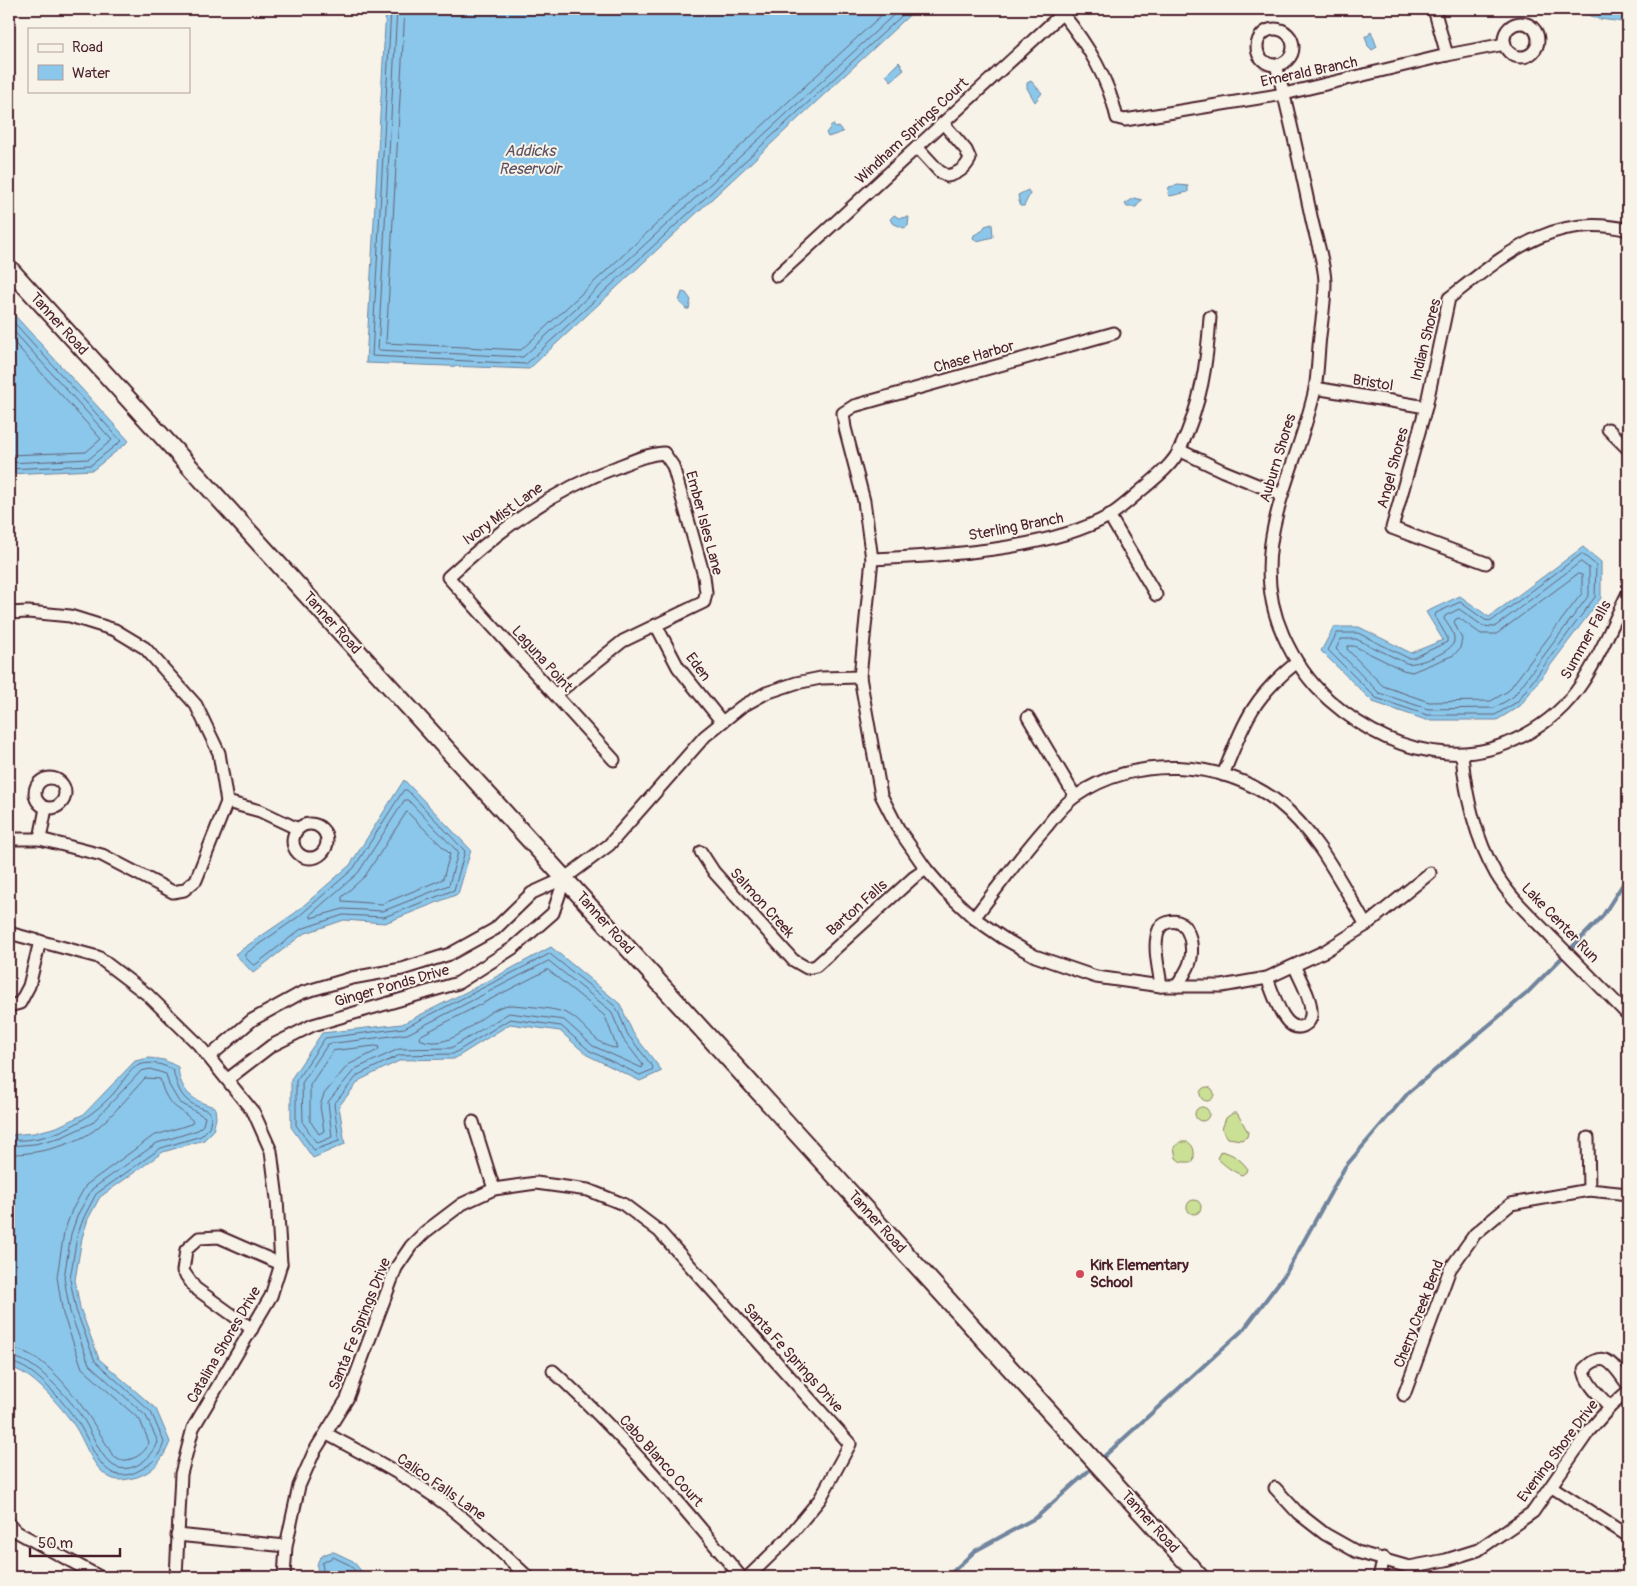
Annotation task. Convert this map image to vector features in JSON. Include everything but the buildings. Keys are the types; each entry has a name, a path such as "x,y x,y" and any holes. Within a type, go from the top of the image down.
{"main road":[{"name":"Tanner Road","path":"9,268 1200,1577"}],"street":[{"path":"1434,9 1447,55"},
{"name":"Emerald Branch","path":"1065,11 1098,65 1112,97 1117,118 1125,120 1284,94 1447,55 1505,44"},
{"name":"Windham Springs Court","path":"777,276 1065,11"},
{"name":"Auburn Shores","path":"1276,65 1325,281 1315,388 1273,527 1268,562 1270,596 1278,624 1296,663 1324,696 1350,719 1384,738 1408,747 1462,754"},
{"path":"917,147 939,171 947,176 956,174 967,165 970,159 966,150 943,123"},
{"name":"Indian Shores","path":"1426,407 1449,298 1512,250 1531,239 1574,227 1597,225 1628,230"},
{"name":"Sterling Branch","path":"872,559 940,556 1036,541 1078,530 1110,516 1149,484 1180,450 1200,396 1206,368 1210,317"},
{"name":"Chase Harbor","path":"872,559 864,501 844,428 843,413 854,406 1114,333"},
{"name":"Bristol","path":"1315,388 1426,407"},
{"name":"Angel Shores","path":"1426,407 1392,528 1486,563"},
{"path":"1608,429 1628,449"},
{"path":"1180,450 1223,471 1282,495"},
{"name":"Ivory Mist Lane","path":"448,577 510,524 553,495 594,476 653,454 664,453"},
{"name":"Ember Isles Lane","path":"656,625 704,602 706,593 704,576 673,466 664,453"},
{"path":"1110,516 1156,595"},
{"path":"872,559 860,677 881,795 899,830 944,891 974,918 1027,952 1069,969 1122,982 1161,986 1222,986 1267,978 1295,967 1366,925 1430,873"},
{"name":"Laguna Point","path":"448,577 614,760"},
{"name":"Summer Falls","path":"1462,754 1485,751 1512,741 1552,716 1581,684 1628,592"},
{"path":"9,613 28,612 70,616 116,630 145,648 196,705 220,753 227,802 196,880 184,890 173,892 102,855 40,839 9,839"},
{"path":"555,696 623,641 656,625"},
{"name":"Eden","path":"656,625 678,667 722,722"},
{"path":"1223,774 1242,726 1255,703 1273,682 1296,663"},
{"name":"Ginger Ponds Drive","path":"209,1057 252,1020 301,993 352,978 402,968 450,954 495,929 532,893 565,878 609,845 705,736 741,706 766,693 796,683 821,678 860,677"},
{"path":"1028,717 1076,796"},
{"name":"Lake Center Run","path":"1462,754 1464,773 1482,846 1496,874 1514,900 1628,1016"},
{"path":"974,918 1034,840 1076,796 1111,778 1136,770 1159,767 1186,768 1223,774 1246,784 1278,802 1302,827 1327,859 1366,925"},
{"path":"227,802 260,811 298,829"},
{"path":"40,839 46,808"},
{"name":"Salmon Creek","path":"701,852 714,872 786,952 807,968"},
{"name":"Barton Falls","path":"807,968 816,966 913,878 926,869"},
{"name":"Ginger Ponds Drive","path":"228,1079 270,1046 313,1025 458,984 513,948 553,913 565,878"},
{"path":"1161,986 1156,946 1158,930 1165,923 1174,921 1184,926 1190,937 1192,950 1190,964 1177,986"},
{"name":"Catalina Shores Drive","path":"9,933 98,957 148,995 228,1079 254,1113 271,1151 278,1199 281,1264 271,1296 193,1428 181,1474 176,1577"},
{"path":"9,1006 20,1003 29,986 40,941"},
{"path":"1267,978 1282,1014 1289,1025 1297,1028 1305,1025 1310,1020 1311,1010 1295,967"},
{"path":"473,1122 494,1189"},
{"path":"1588,1138 1589,1190"},
{"name":"Santa Fe Springs Drive","path":"284,1577 286,1546 299,1486 314,1452 327,1434 347,1399 385,1303 396,1268 411,1246 425,1232 462,1204 494,1189 536,1183 588,1190 623,1204 659,1231 850,1444 820,1499 786,1540 748,1577"},
{"name":"Cherry Creek Bend","path":"1404,1395 1450,1269 1475,1234 1512,1204 1589,1190 1628,1194"},
{"path":"252,1329 195,1288 184,1270 186,1250 199,1238 219,1237 281,1264"},
{"path":"1610,1407 1584,1375 1584,1369 1593,1360 1601,1358 1608,1360 1628,1385"},
{"name":"Cabo Blanco Court","path":"553,1371 591,1406 666,1486 741,1577"},
{"name":"Evening Shore Drive","path":"1276,1488 1298,1513 1325,1534 1357,1552 1384,1558 1408,1572 1478,1550 1533,1512 1589,1431 1610,1407 1628,1391"},
{"name":"Calico Falls Lane","path":"327,1434 399,1473 445,1504 488,1538 528,1577"},
{"path":"1552,1487 1628,1536"},
{"path":"9,1524 17,1532 100,1577"},
{"path":"177,1535 286,1546"},
{"path":"1379,1577 1384,1558"}],"green space":[{"path":"1207,1087 1212,1089 1214,1094 1212,1099 1207,1101 1202,1099 1200,1094 1202,1089"},
{"path":"1199,1107 1205,1107 1209,1114 1205,1121 1199,1121 1195,1117 1195,1111"},
{"path":"1233,1113 1237,1113 1248,1132 1247,1137 1241,1140 1228,1138 1222,1129 1226,1118"},
{"path":"1180,1142 1187,1142 1192,1145 1194,1153 1193,1162 1181,1162 1176,1158 1174,1147"},
{"path":"1221,1151 1239,1159 1247,1168 1246,1172 1242,1175 1217,1158"},
{"path":"1194,1200 1199,1202 1201,1207 1199,1212 1194,1214 1189,1212 1187,1207 1189,1202"}],"water":[{"name":"Addicks Reservoir","path":"386,9 916,9 529,369 366,363"},
{"path":"1582,9 1628,9 1628,24 1597,18"},
{"path":"1371,31 1377,47 1372,50 1368,46 1365,36 1368,36"},
{"path":"899,62 904,70 891,81 886,75"},
{"path":"1031,81 1042,93 1035,102 1027,88 1027,83"},
{"path":"833,124 835,128 839,127 843,132 828,137 826,133"},
{"path":"1178,185 1188,186 1188,192 1170,196 1168,194 1169,187"},
{"path":"1028,190 1030,194 1024,206 1020,206 1018,195"},
{"path":"1134,198 1142,200 1136,207 1127,207 1125,204"},
{"path":"894,215 899,218 909,217 908,226 904,228 892,223 890,219"},
{"path":"992,224 993,237 977,241 973,238 985,226"},
{"path":"682,292 686,293 691,300 689,309 686,309 679,301"},
{"path":"9,309 129,441 93,470 9,474"},
{"path":"1583,547 1601,562 1601,598 1520,706 1497,720 1426,720 1373,702 1321,651 1334,627 1359,627 1411,653 1443,640 1426,612 1460,596 1489,617"},
{"path":"404,780 471,850 458,894 385,923 344,920 303,934 253,973 235,954 295,913 350,865"},
{"path":"551,947 620,1004 633,1033 662,1071 640,1081 587,1055 560,1031 510,1024 454,1059 401,1060 360,1080 339,1106 345,1144 313,1158 291,1127 291,1079 322,1033 402,1024"},
{"path":"149,1058 164,1060 178,1067 181,1083 185,1089 200,1102 215,1107 216,1118 213,1131 204,1140 163,1152 100,1197 88,1219 82,1238 75,1280 80,1308 99,1359 156,1409 170,1442 154,1468 137,1477 117,1480 104,1474 99,1468 74,1425 45,1390 26,1375 9,1368 9,1135 34,1133 57,1127 84,1114 135,1061"},
{"path":"334,1552 353,1561 366,1577 320,1577 317,1568 319,1560 324,1554"}],"waterway":[{"path":"1099,1461 1244,1329 1286,1273 1345,1167 1409,1092 1526,994 1602,917 1628,876"},
{"path":"947,1577 975,1551 1037,1517 1094,1466"}],"place":[{"name":"Kirk Elementary School","path":"1080,1274"}]}
